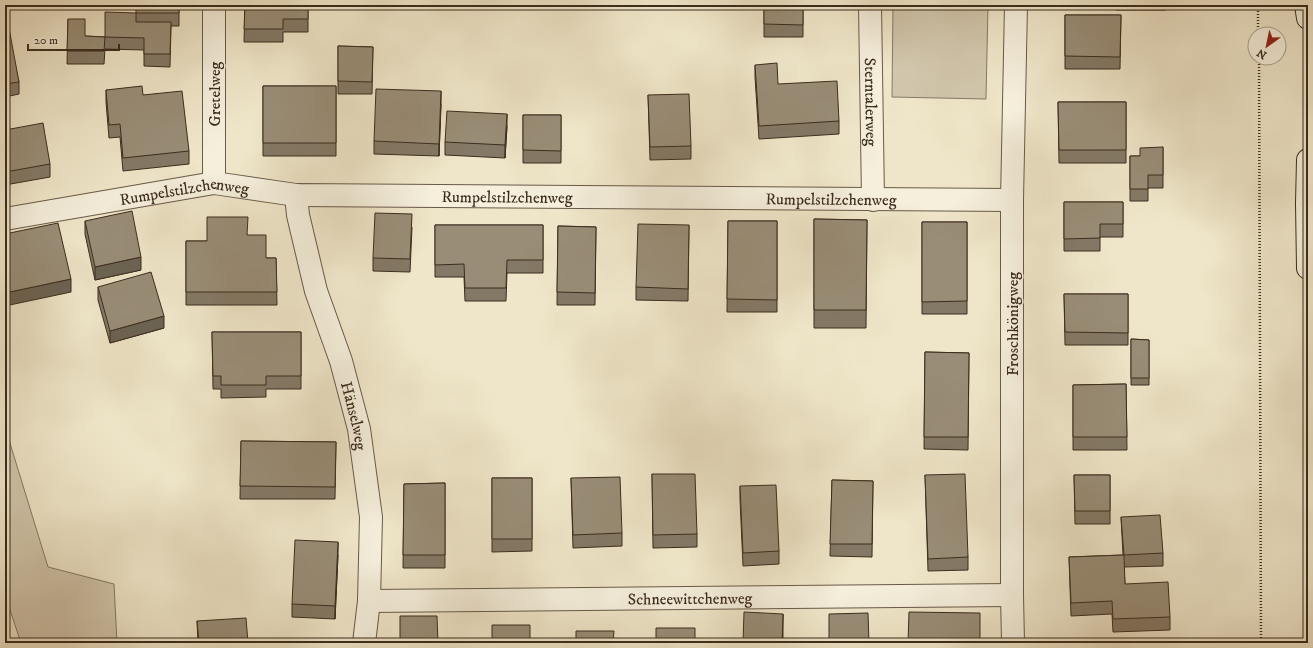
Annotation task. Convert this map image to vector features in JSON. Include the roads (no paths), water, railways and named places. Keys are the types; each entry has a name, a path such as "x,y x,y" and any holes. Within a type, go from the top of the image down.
{"street":[{"name":"Gretelweg","path":"214,5 214,184"},
{"name":"Sterntalerweg","path":"870,5 873,200"},
{"name":"Froschkönigweg","path":"1013,643 1012,200 1016,5"},
{"path":"1306,5 1308,18"},
{"path":"1308,160 1308,268"},
{"name":"Rumpelstilzchenweg","path":"5,219 214,184 296,195 1012,200"},
{"name":"Hänselweg","path":"296,195 298,215 316,291 341,361 359,429 371,517 369,601 364,643"},
{"name":"Schneewittchenweg","path":"369,601 1012,595"}]}
